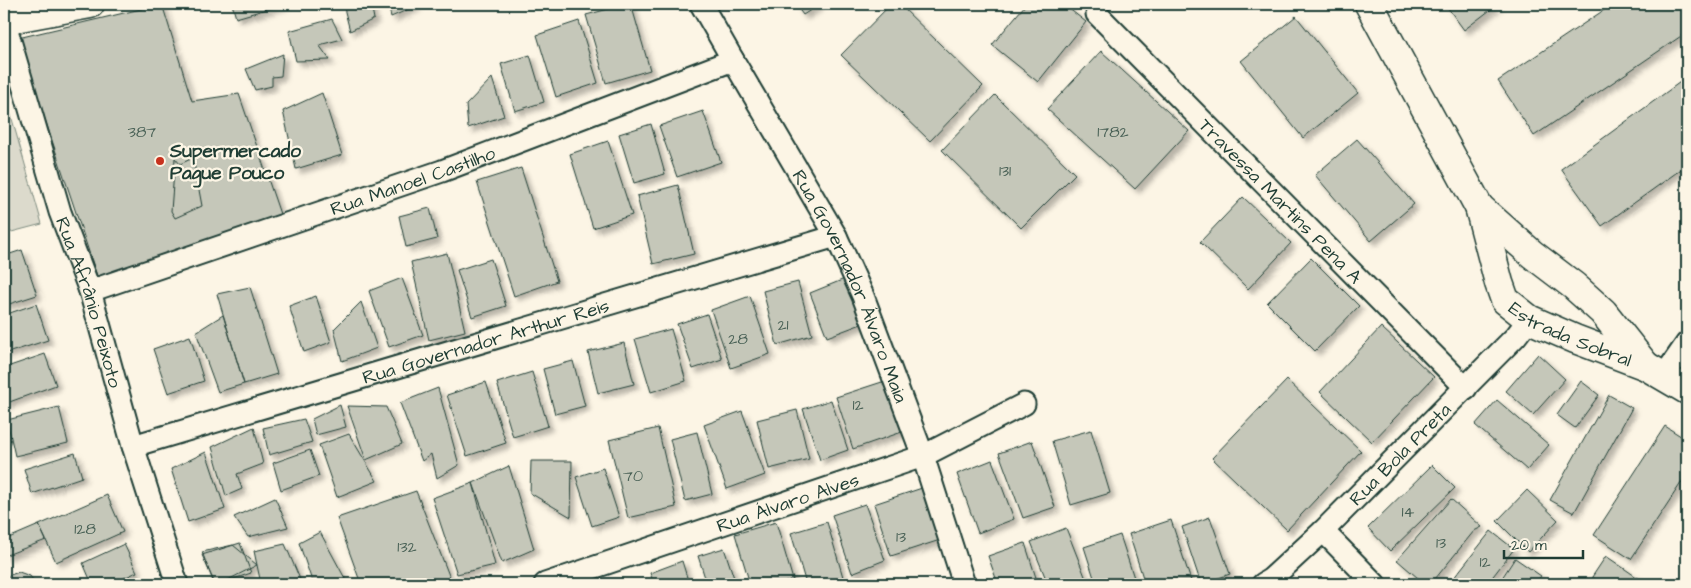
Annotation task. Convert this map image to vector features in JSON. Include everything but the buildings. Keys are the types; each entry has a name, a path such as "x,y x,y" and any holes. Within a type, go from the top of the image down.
{"street":[{"path":"4,20 90,4"},
{"name":"Rua Governador Álvaro Maia","path":"701,4 836,236 863,296 923,456 964,584"},
{"name":"Estrada Sobral","path":"1369,4 1479,207 1499,283 1506,300 1529,319 1655,371 1687,390"},
{"name":"Travessa Martins Pena A","path":"1097,14 1466,388"},
{"name":"Rua Afrânio Peixoto","path":"4,20 60,212 90,291 133,446 176,584"},
{"name":"Rua Manoel Castilho","path":"90,291 442,171 733,60"},
{"name":"Estrada Sobral","path":"1479,207 1532,254 1574,286 1603,312 1655,371"},
{"name":"Rua Governador Arthur Reis","path":"133,446 836,236"},
{"path":"1499,283 1532,254"},
{"path":"1575,339 1603,312"},
{"name":"Rua Bola Preta","path":"1263,584 1271,579 1323,531 1466,388 1516,336 1529,319"},
{"path":"1655,371 1687,343"},
{"name":"Rua Álvaro Alves","path":"545,584 923,456 1024,404"},
{"path":"1323,531 1374,584"}],"shaded area":[{"path":"4,91 42,224 4,234"}],"place":[{"name":"Supermercado Pague Pouco","path":"160,161"}]}
